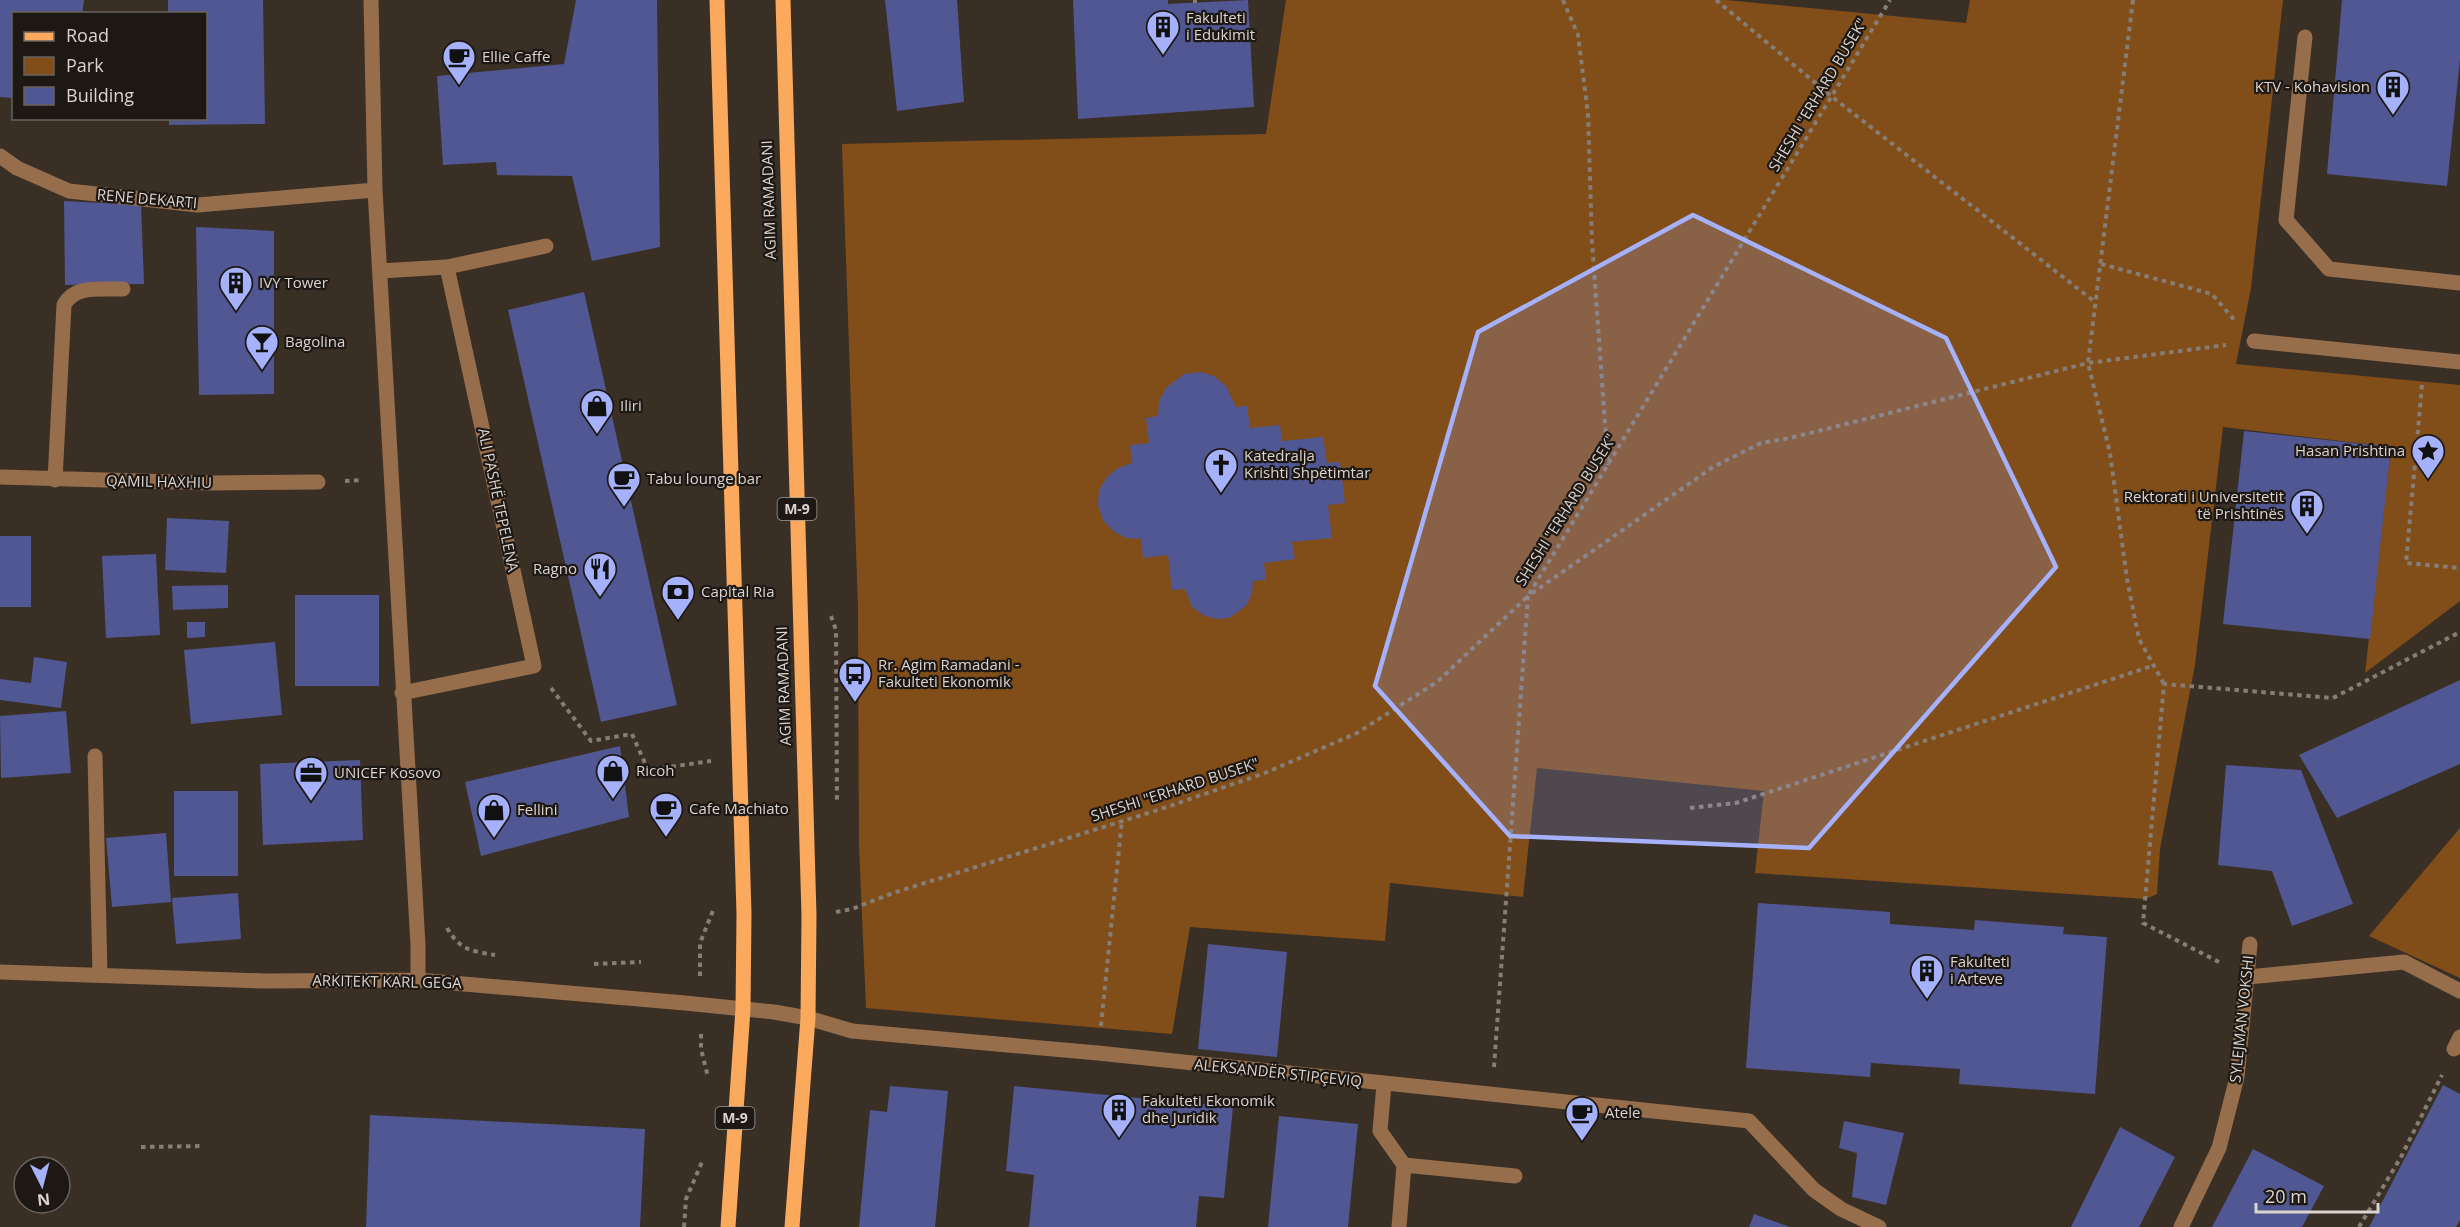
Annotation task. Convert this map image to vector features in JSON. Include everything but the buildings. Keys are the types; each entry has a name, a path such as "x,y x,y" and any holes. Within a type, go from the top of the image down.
{"main road":[{"name":"M-9","path":"717,0 744,914 743,1009 728,1227"},
{"name":"AGIM RAMADANI","path":"783,0 809,916 808,1018 792,1227"}],"street":[{"path":"371,0 375,190 418,945 418,980"},
{"path":"2305,37 2286,220 2329,269 2460,282"},
{"name":"RENE DEKARTI","path":"0,156 16,168 69,191 198,205 375,190"},
{"path":"380,271 447,267 546,246"},
{"name":"ALI PASHË TEPELENA","path":"447,267 534,666"},
{"path":"55,480 64,305 68,297 76,291 123,289"},
{"path":"2254,341 2460,362"},
{"name":"QAMIL HAXHIU","path":"0,477 211,483 318,482"},
{"path":"402,693 534,666"},
{"path":"95,756 100,975"},
{"name":"SYLEJMAN VOKSHI","path":"2181,1227 2218,1148 2237,1077 2250,944"},
{"path":"2248,977 2404,962 2460,991"},
{"name":"ARKITEKT KARL GEGA","path":"0,972 265,981 418,980 743,1009 808,1018"},
{"name":"ALEKSANDËR STIPÇEVIQ","path":"808,1018 852,1031 1098,1053 1749,1121 1814,1190 1841,1209 1879,1227"},
{"path":"1384,1084 1380,1131 1404,1165 1399,1227"},
{"path":"1404,1165 1515,1176"}],"path":[{"path":"1563,0 1578,35 1588,114 1592,242 1608,465"},
{"path":"1716,0 1831,96 2096,303"},
{"name":"SHESHI \"ERHARD BUSEK\"","path":"809,916 852,909 892,893 1215,791 1311,754 1357,733 1437,682 1528,596 1890,0"},
{"path":"2133,0 2088,363 2110,453 2127,579 2139,639 2164,684 2143,923 2248,977"},
{"path":"2101,264 2212,294 2254,341"},
{"path":"1492,1095 1528,596 1713,467 1761,442 1790,438 2088,363 2254,341"},
{"path":"2425,358 2406,563 2460,568"},
{"path":"318,482 390,479"},
{"path":"2164,684 2333,698 2460,632"},
{"path":"534,666 591,741 632,734 648,770 740,755"},
{"path":"1690,808 1736,802 2152,666"},
{"path":"1098,1053 1122,820"},
{"path":"441,918 453,938 468,951 502,956"},
{"path":"583,964 642,962"},
{"path":"2360,1227 2401,1157 2457,1043"},
{"path":"141,1147 204,1146"}],"highlighted area":[{"path":"1693,215 1946,338 2056,567 1809,848 1510,836 1375,686 1478,332"}],"green space":[{"path":"1286,0 1726,0 1966,23 1970,0 2283,0 2251,288 2236,364 2460,385 2460,601 2365,673 2391,447 2223,427 2195,665 2160,849 2157,894 2146,899 1755,873 1764,791 1537,768 1523,897 1390,883 1385,941 1190,927 1172,1034 866,1008 859,846 858,607 842,144 1266,134"},
{"path":"2460,828 2460,978 2369,936"}],"place":[{"name":"Fakulteti i Edukimit","path":"1163,56"},
{"name":"Ellie Caffe","path":"459,86"},
{"name":"KTV - Kohavision","path":"2393,116"},
{"name":"IVY Tower","path":"236,312"},
{"name":"Bagolina","path":"262,371"},
{"name":"Iliri","path":"597,435"},
{"name":"Hasan Prishtina","path":"2428,480"},
{"name":"Katedralja Krishti Shpëtimtar","path":"1221,494"},
{"name":"Tabu lounge bar","path":"624,508"},
{"name":"Rektorati i Universitetit të Prishtinës","path":"2307,535"},
{"name":"Ragno","path":"600,598"},
{"name":"Capital Ria","path":"678,621"},
{"name":"Rr. Agim Ramadani - Fakulteti Ekonomik","path":"855,703"},
{"name":"Ricoh","path":"613,800"},
{"name":"UNICEF Kosovo","path":"311,802"},
{"name":"Cafe Machiato","path":"666,838"},
{"name":"Fellini","path":"494,839"},
{"name":"Fakulteti i Arteve","path":"1927,1000"},
{"name":"Fakulteti Ekonomik dhe Juridik","path":"1119,1139"},
{"name":"Atele","path":"1582,1142"}]}
